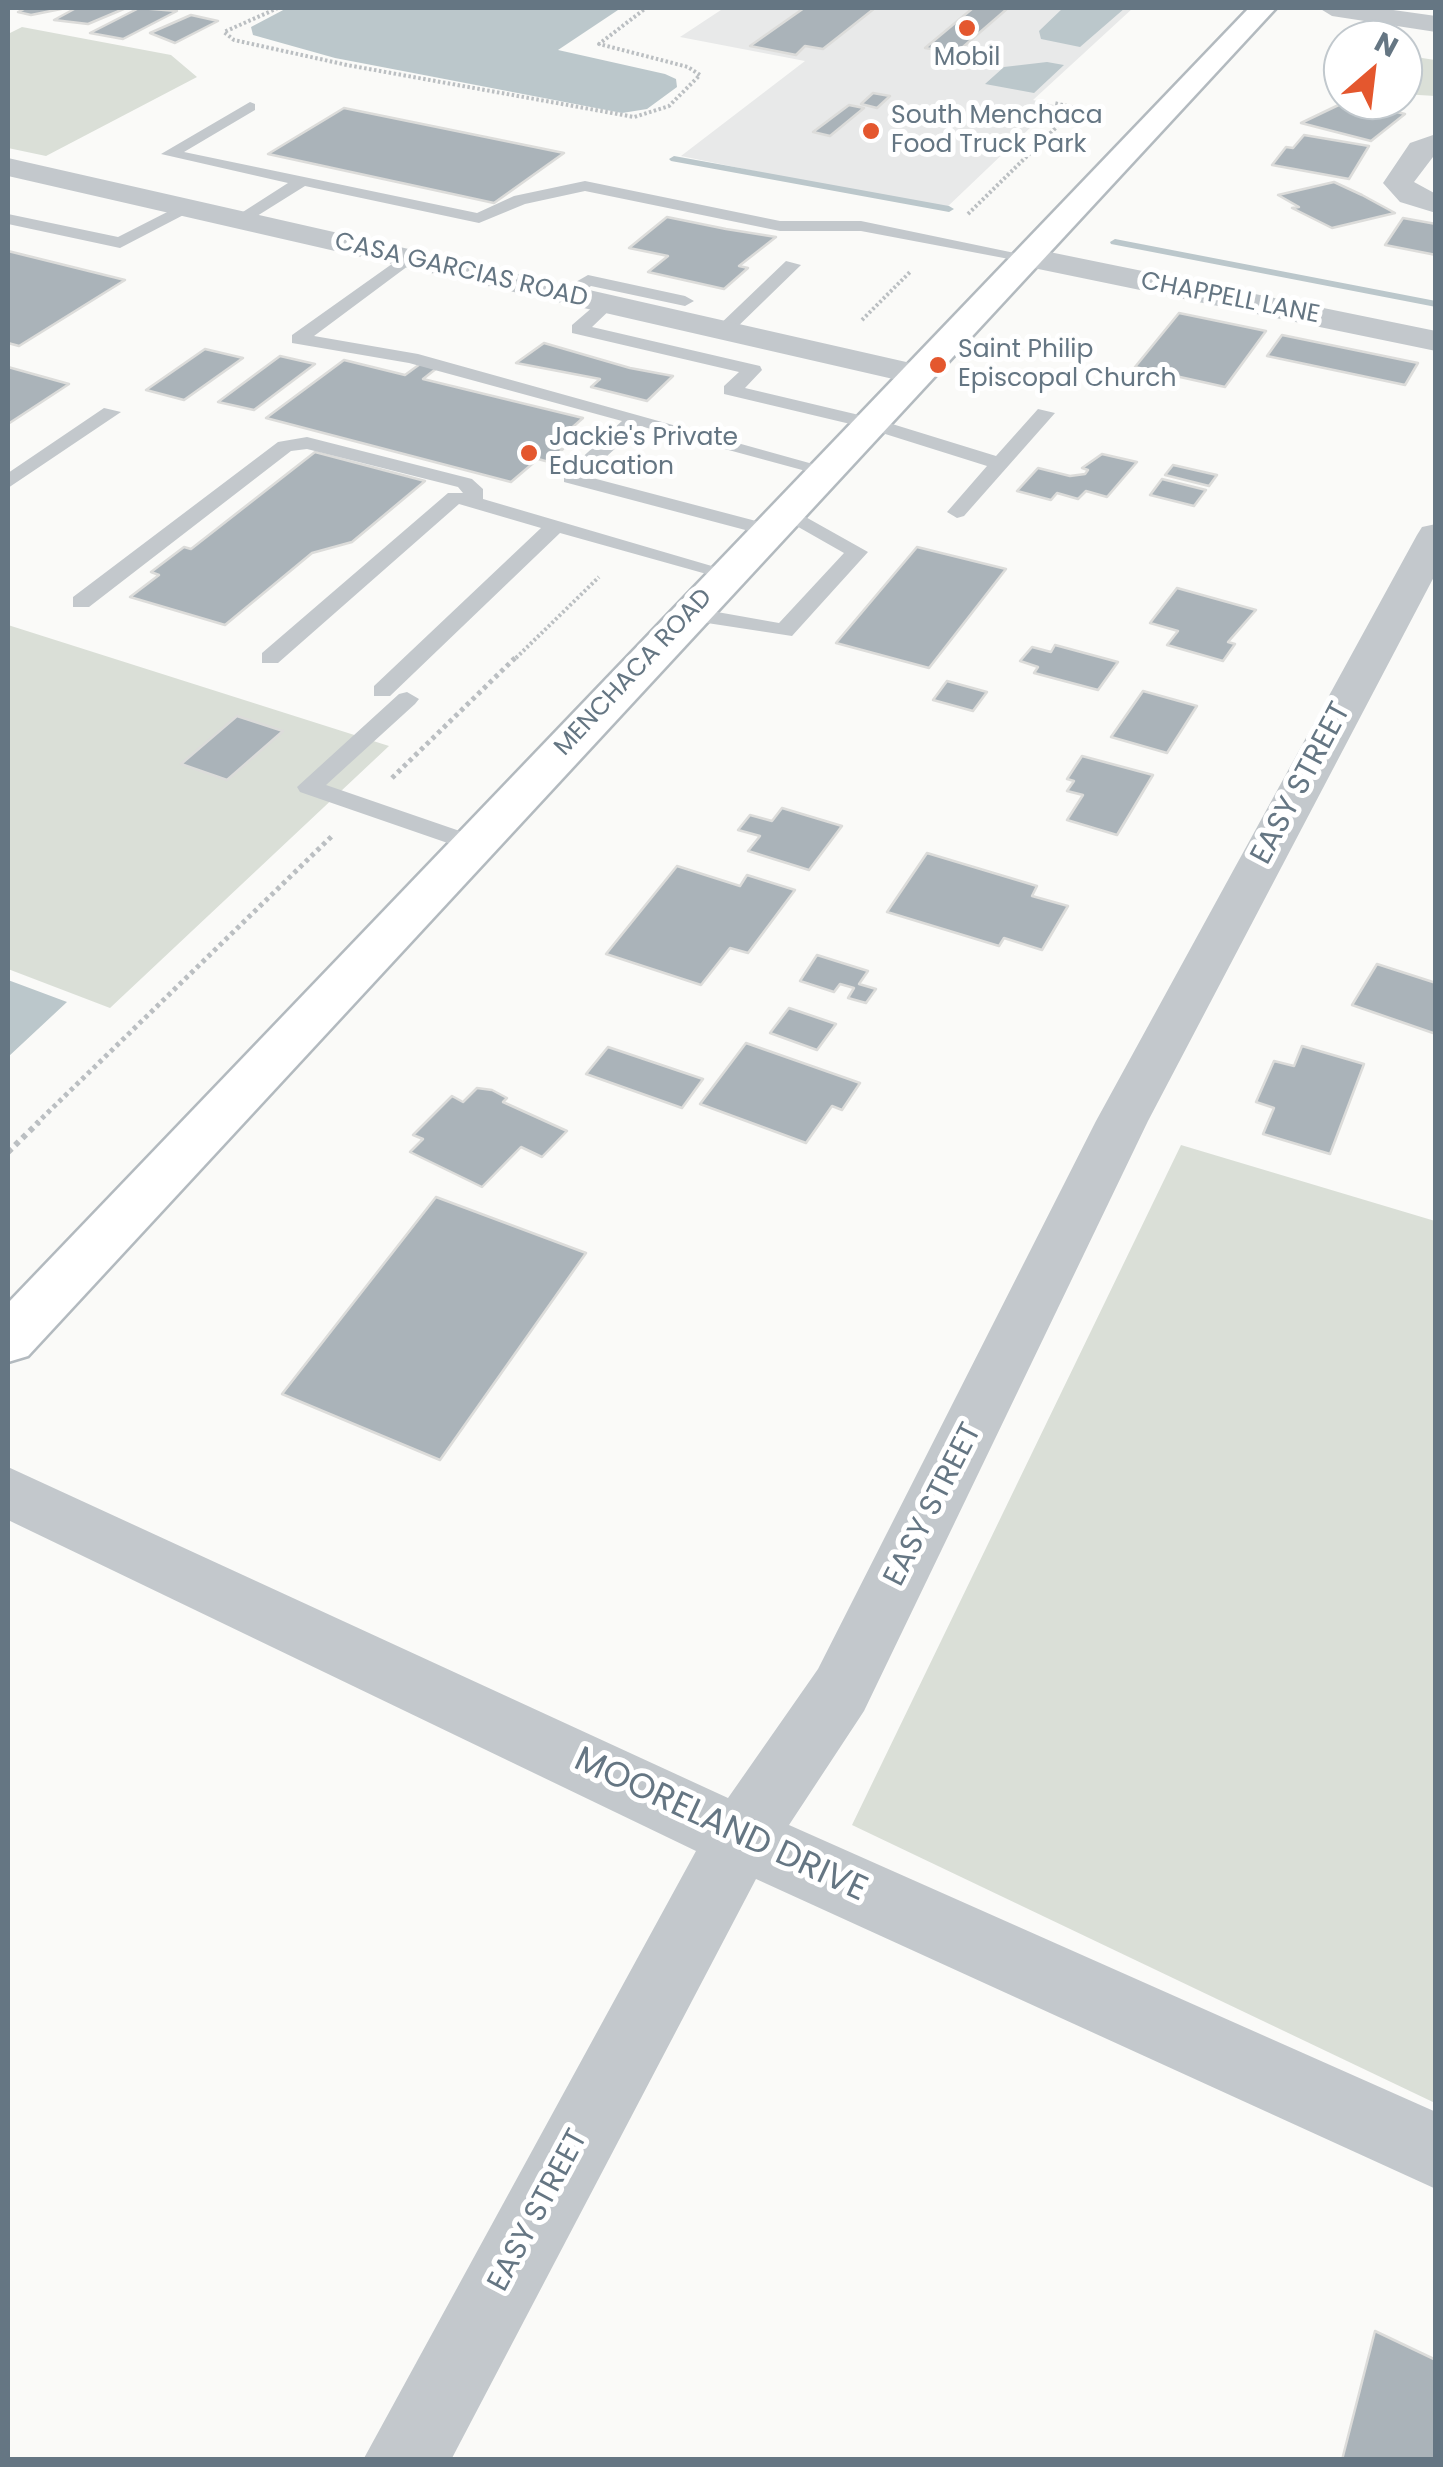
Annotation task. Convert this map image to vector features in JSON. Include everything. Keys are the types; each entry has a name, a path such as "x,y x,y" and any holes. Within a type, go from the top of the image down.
{"main road":[{"name":"MENCHACA ROAD","path":"8,1340 1263,8"}],"street":[{"path":"1332,8 1436,24"},
{"path":"1436,142 1420,149 1398,183 1411,196 1436,204"},
{"name":"CASA GARCIAS ROAD","path":"11,171 915,374"},
{"name":"CHAPPELL LANE","path":"1024,258 1436,341"},
{"name":"EASY STREET","path":"405,2460 741,1838 841,1690 1122,1121 1436,535"},
{"name":"MOORELAND DRIVE","path":"8,1492 741,1838 1436,2151"}],"lane":[{"path":"250,107 169,154 480,218 520,200 586,186 780,226 860,226 1024,258"},
{"path":"241,221 302,182"},
{"path":"8,219 120,243 187,208"},
{"path":"406,258 298,338 411,358 828,471"},
{"path":"723,331 792,264"},
{"path":"566,295 588,280 685,301"},
{"path":"606,304 578,329 753,370"},
{"path":"780,344 731,390 869,424 1001,464"},
{"path":"8,482 111,412"},
{"path":"957,512 1045,413"},
{"path":"636,419 571,478 777,521 857,552 784,631 689,614"},
{"path":"81,602 285,446 307,443 465,482 473,488 473,502"},
{"path":"270,658 455,497 728,574"},
{"path":"474,844 309,787 556,525"}],"path":[{"path":"278,8 224,32 234,40 347,65 634,116 669,106 700,75 599,44 646,8"},
{"path":"8,1152 631,546"}],"shaded area":[{"path":"287,8 621,8 558,50 665,74 676,79 677,87 647,109 622,113 335,58 253,35 251,27"},
{"path":"724,8 1133,8 1033,100 1054,105 944,210 681,156 805,61 680,37"},
{"path":"1063,8 1125,8 1080,47 1041,39 1039,31"},
{"path":"22,27 171,55 197,77 46,156 8,148 8,34"},
{"path":"1423,58 1435,60 1435,96 1423,95"},
{"path":"1047,62 1064,65 1034,93 985,84 1004,67"},
{"path":"8,625 389,746 110,1008 8,969"},
{"path":"8,980 67,1002 8,1057"},
{"path":"1181,1145 1435,1221 1435,2103 852,1825"}],"building":[{"path":"17,8 66,8 31,15 18,12 24,9"},
{"path":"76,8 126,8 88,24 54,20"},
{"path":"139,8 177,11 123,39 90,33"},
{"path":"804,8 875,8 823,49 805,46 796,55 750,46"},
{"name":"Mobil","path":"973,8 1008,8 956,53 925,48"},
{"path":"191,15 218,21 175,43 150,33"},
{"path":"873,93 890,96 877,108 861,104"},
{"path":"849,105 864,108 830,136 813,132"},
{"path":"344,108 564,153 494,203 268,154"},
{"path":"1323,112 1323,120 1397,120 1371,141 1301,123"},
{"path":"1304,135 1369,146 1349,179 1272,165 1286,147 1293,148"},
{"path":"1334,182 1395,213 1332,228 1292,208 1299,207 1278,195"},
{"path":"667,217 776,237 739,266 748,268 724,289 648,272 668,256 629,248"},
{"path":"1403,218 1436,224 1436,255 1385,245"},
{"path":"8,251 125,280 19,346 8,343"},
{"path":"1179,313 1266,331 1225,387 1135,367"},
{"path":"1282,335 1418,363 1405,385 1267,356"},
{"path":"544,343 673,376 647,401 591,387 600,379 516,363"},
{"path":"205,349 243,358 184,400 146,390"},
{"path":"280,356 315,364 254,410 218,402"},
{"path":"344,360 405,375 420,364 437,368 423,379 583,418 551,446 563,449 549,462 538,459 511,482 266,418"},
{"path":"8,367 69,384 8,424"},
{"path":"315,452 425,481 352,542 312,553 225,625 130,597 159,575 151,572 184,547 191,549"},
{"path":"1102,454 1137,462 1107,497 1086,491 1078,499 1057,493 1051,500 1017,491 1038,468 1070,476 1085,474 1088,470 1082,468"},
{"path":"1173,465 1217,475 1209,486 1165,475"},
{"path":"1162,479 1206,490 1194,506 1150,495"},
{"path":"917,547 1006,569 929,668 836,643"},
{"path":"1177,588 1256,610 1228,642 1235,644 1223,661 1167,645 1178,631 1150,623"},
{"path":"1055,645 1118,662 1098,690 1034,673 1038,667 1020,661 1032,647 1051,652"},
{"path":"947,681 987,692 973,711 933,700"},
{"path":"1143,691 1197,706 1167,753 1111,737"},
{"path":"237,716 283,731 227,780 181,764"},
{"path":"1082,756 1153,775 1117,835 1067,820 1083,795 1067,791 1074,781 1067,779"},
{"path":"782,808 842,826 809,870 748,851 760,836 738,830 750,815 772,821"},
{"path":"927,853 1037,886 1032,896 1068,906 1042,950 1004,938 999,946 887,912"},
{"path":"677,866 740,886 747,875 795,890 748,953 730,948 701,985 606,954"},
{"path":"817,955 868,971 859,984 876,989 866,1003 848,998 854,988 840,984 834,992 800,981"},
{"path":"1377,964 1436,983 1436,1034 1352,1005"},
{"path":"789,1008 836,1024 817,1050 770,1033"},
{"path":"746,1043 860,1083 842,1110 832,1106 806,1143 700,1104"},
{"path":"1302,1046 1364,1064 1330,1154 1263,1134 1274,1108 1256,1102 1274,1061 1294,1066"},
{"path":"608,1047 703,1079 682,1108 586,1074"},
{"path":"477,1088 492,1090 507,1098 503,1102 567,1131 542,1157 521,1147 482,1187 410,1152 423,1139 413,1135 452,1096 463,1102"},
{"path":"436,1197 586,1253 440,1460 282,1394"},
{"path":"1375,2331 1436,2360 1436,2460 1342,2460"}],"waterway":[{"path":"674,159 949,209"},
{"path":"1115,242 1436,304"}],"place":[{"name":"Mobil","path":"967,28"},
{"name":"South Menchaca Food Truck Park","path":"871,131"},
{"name":"Saint Philip Episcopal Church","path":"938,365"},
{"name":"Jackie's Private Education","path":"529,453"}]}
